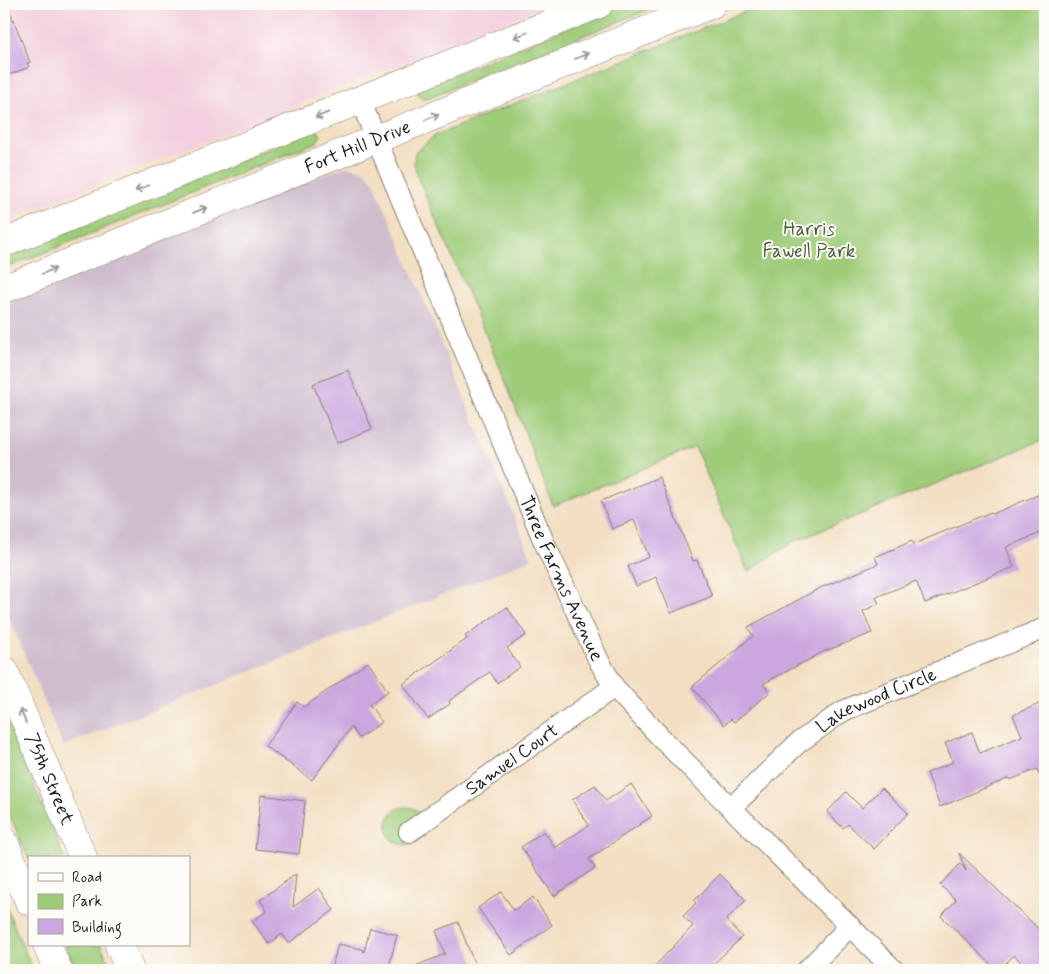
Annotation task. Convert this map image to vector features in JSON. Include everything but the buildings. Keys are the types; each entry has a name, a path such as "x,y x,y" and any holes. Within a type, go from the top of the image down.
{"street":[{"path":"4,243 599,4"},
{"name":"Fort Hill Drive","path":"4,289 712,4"},
{"name":"Three Farms Avenue","path":"360,100 544,542 599,661 614,687 664,742 732,807 894,970"},
{"name":"Lakewood Circle","path":"732,807 798,743 843,711 1045,628"},
{"name":"75th Street","path":"4,670 81,856"},
{"name":"Samuel Court","path":"410,832 614,687"},
{"path":"4,842 28,899"},
{"path":"806,970 850,926"},
{"path":"47,946 58,970"},
{"path":"119,946 130,970"}],"shaded area":[{"path":"4,4 552,4 4,221"},
{"path":"344,167 353,167 366,172 374,182 532,559 63,746 4,606 4,304"}],"green space":[{"path":"625,4 663,4 427,98 421,98 418,95 418,89"},
{"name":"Harris Fawell Park","path":"764,4 1045,4 1045,439 793,542 748,572 695,447 553,506 503,375 417,176 414,163 415,152 436,135"},
{"path":"316,129 321,135 317,142 4,269 4,258"},
{"path":"4,715 63,856 28,856 28,858 4,802"},
{"path":"406,807 413,808 419,813 424,819 424,833 419,839 413,844 406,845 399,844 393,839 388,833 387,826 388,819 393,813 399,808"},
{"path":"4,902 33,970 4,970"},
{"path":"65,946 101,946 112,970 76,970"}]}
